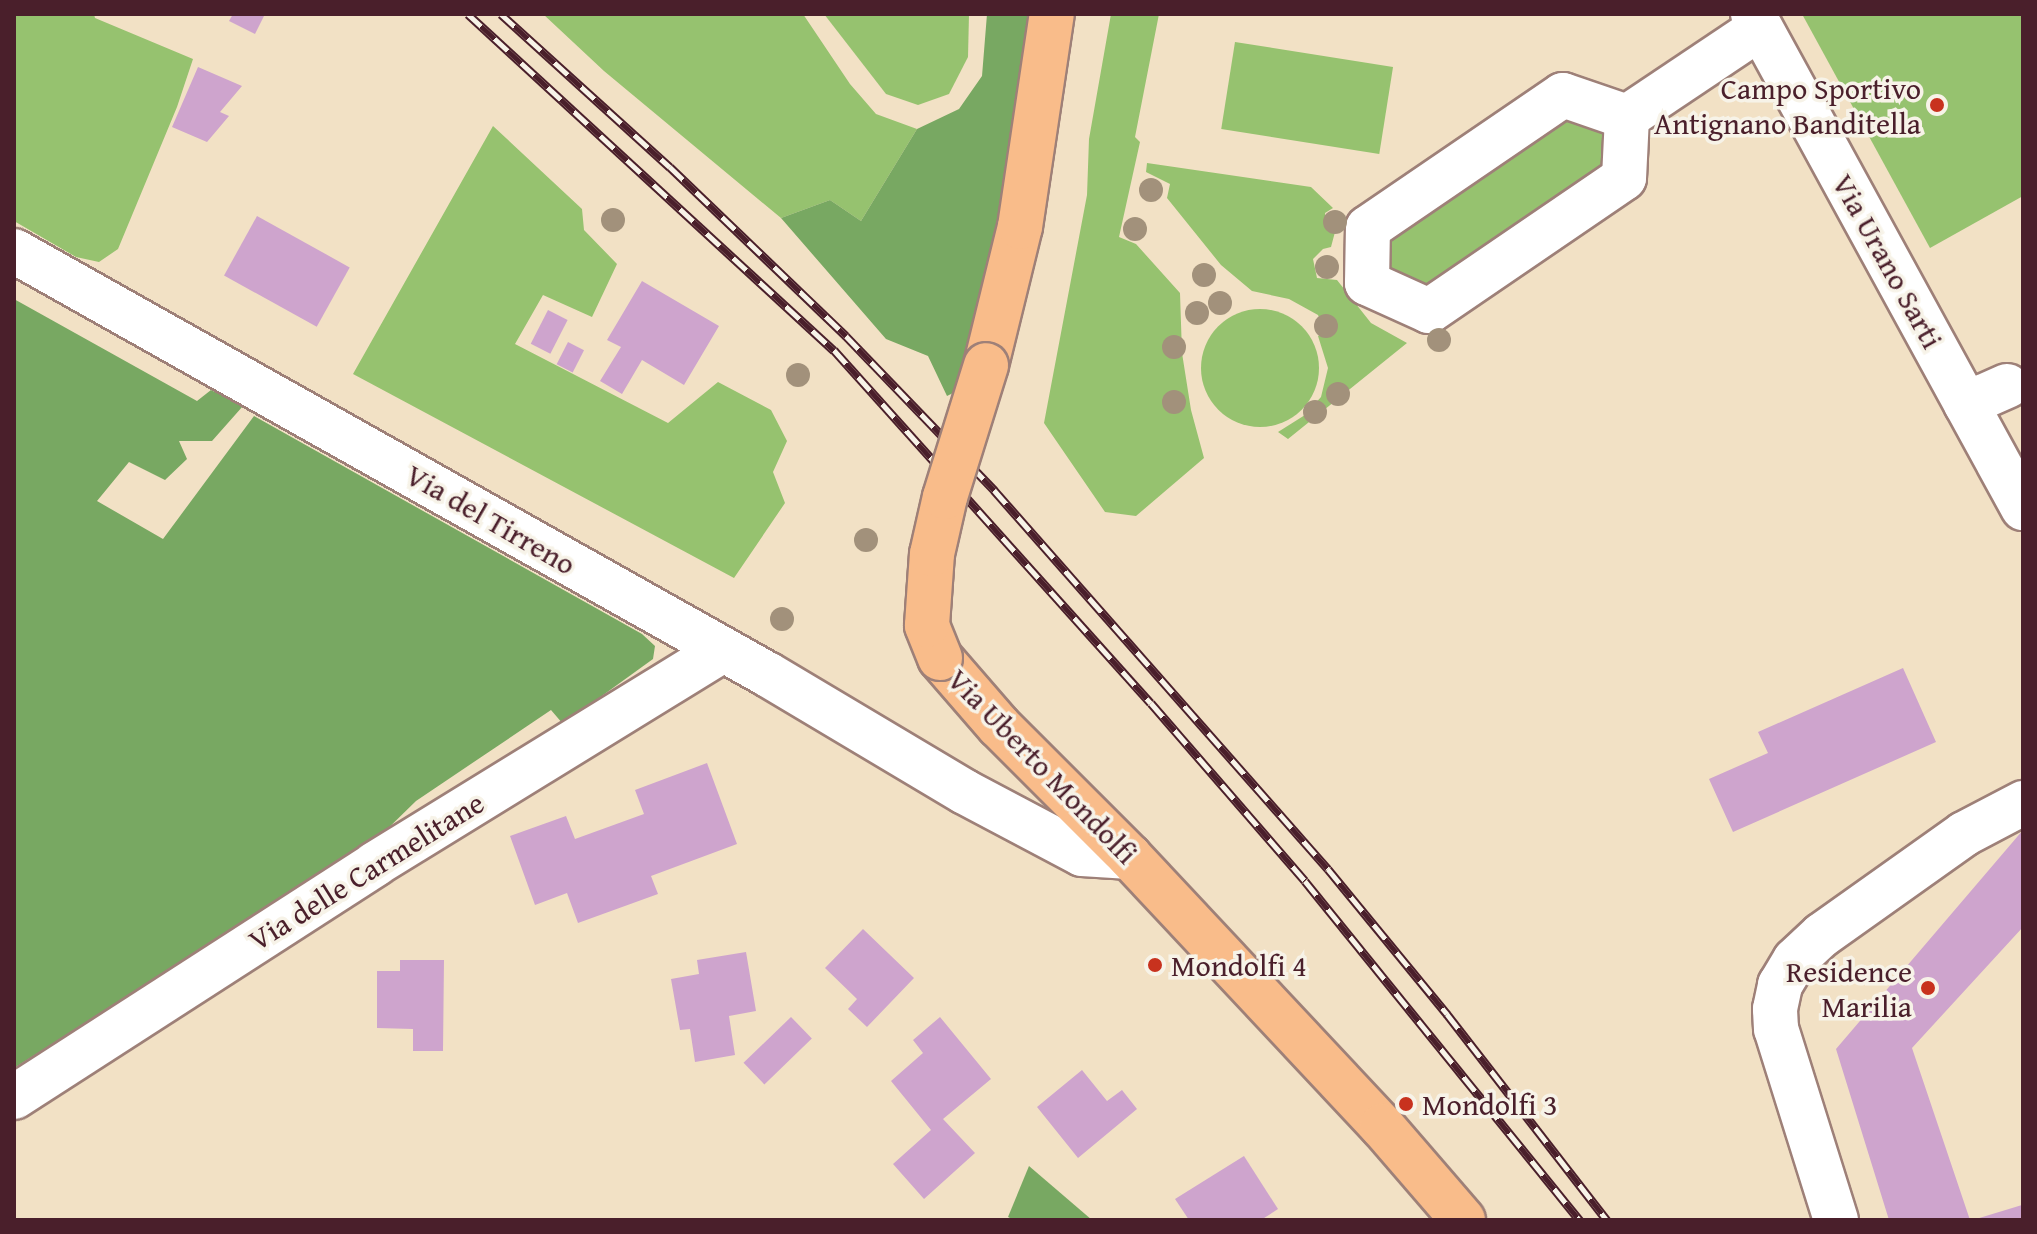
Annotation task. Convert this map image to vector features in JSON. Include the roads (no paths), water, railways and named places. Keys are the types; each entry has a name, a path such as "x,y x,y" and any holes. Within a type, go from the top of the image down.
{"main road":[{"name":"Via Uberto Mondolfi","path":"1052,14 1020,227 986,365 945,497 932,554 927,625 940,658 999,726 1130,857 1382,1126 1463,1220"}],"street":[{"path":"1627,117 1757,21"},
{"name":"Via Urano Sarti","path":"1757,21 2023,508"},
{"path":"1563,95 1627,117 1624,178 1429,311 1367,283 1368,228 1563,95"},
{"name":"Via del Tirreno","path":"14,251 721,651 767,674 965,792 1082,854 1130,857"},
{"path":"1966,404 2007,386"},
{"name":"Via delle Carmelitane","path":"14,1097 375,864 721,651"},
{"name":"Via del Tirreno","path":"965,792 1016,796 1036,792 1042,773 999,726"},
{"path":"1836,1220 1776,1029 1780,985 1795,960 1822,935 1964,834 2023,803"}],"railway":[{"path":"468,14 834,350 1151,703 1305,881 1580,1220"},
{"path":"501,14 670,167 846,336 994,490 1328,869 1447,1014 1607,1220"}],"place":[{"name":"Campo Sportivo Antignano Banditella","path":"1937,105"},
{"name":"Mondolfi 4","path":"1155,965"},
{"name":"Residence Marilia","path":"1928,988"},
{"name":"Mondolfi 3","path":"1406,1104"}]}
